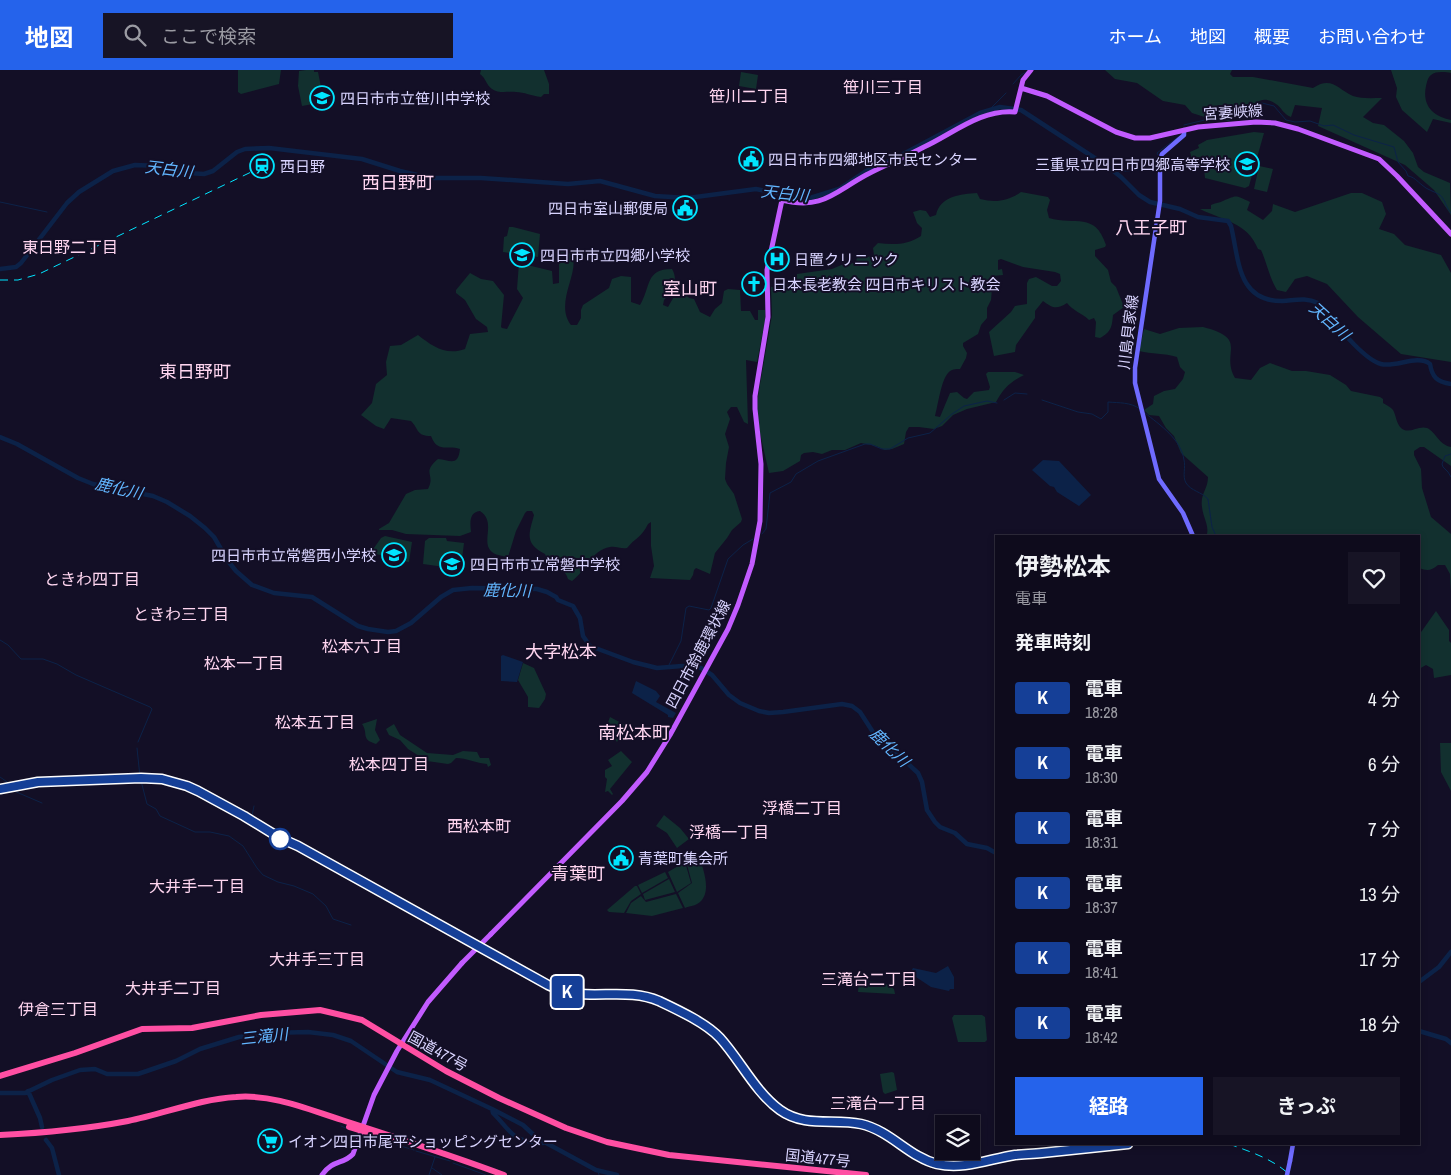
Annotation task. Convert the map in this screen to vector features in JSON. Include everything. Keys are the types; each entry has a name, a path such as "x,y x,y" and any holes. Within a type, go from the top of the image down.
{"highway":[{"name":"国道477号","path":"0,1076 142,1029 192,1028 253,1016 305,1010 328,1011 362,1020 399,1048 499,1098 566,1128 607,1142 668,1155 866,1175"},
{"path":"0,1137 104,1125 169,1112 218,1099 260,1097 277,1100 494,1175"},
{"path":"362,1129 504,1175"}],"main road":[{"name":"四日市鈴鹿環状線","path":"322,1175 334,1163 345,1160 353,1154 374,1095 399,1048 439,988 637,785 655,760 728,629 752,564 757,540 762,486 755,409 768,316 767,270 782,200 810,204 831,197 864,176 927,146 975,119 995,112 1016,109 1025,77 1031,70"},
{"name":"宮妻峡線","path":"1021,88 1047,96 1131,138 1146,138 1184,130 1249,122 1269,122 1298,129 1367,153 1386,164 1451,234"},
{"name":"川島貝家線","path":"1184,130 1184,135 1162,154 1160,159 1160,201 1135,368 1135,387 1159,479 1182,513 1193,535"},
{"path":"420,1014 449,974 462,963"},
{"path":"1287,1175 1293,1145"}],"green space":[{"path":"238,70 281,70 279,84 241,94 238,92"},
{"path":"481,70 544,70 549,84 549,94 544,94 541,97 519,92 495,91 480,74"},
{"path":"1105,70 1232,70 1230,74 1233,77 1253,77 1313,88 1330,83 1356,97 1382,98 1363,117 1373,123 1384,125 1404,141 1413,153 1418,167 1424,172 1450,183 1451,215 1434,190 1405,165 1318,126 1322,108 1295,105 1291,117 1276,104 1263,100 1229,121 1211,119 1192,113 1185,105 1163,101 1137,83 1115,79"},
{"path":"1391,70 1451,70 1451,73 1438,72 1430,76 1425,93 1430,109 1439,116 1451,120 1451,123 1433,119 1427,132 1402,110 1396,97 1397,88"},
{"path":"299,71 318,72 324,102 302,106 298,86"},
{"path":"741,72 758,75 756,89 739,86"},
{"path":"1254,132 1264,133 1249,186 1245,188 1205,178 1204,168 1195,170 1190,152 1199,148 1198,145 1207,140"},
{"path":"1259,166 1273,169 1267,192 1254,189"},
{"path":"1021,192 1048,197 1050,200 1047,210 1049,218 1090,224 1101,234 1106,245 1095,250 1095,256 1108,270 1111,282 1116,287 1124,307 1113,315 1107,334 1100,338 1095,337 1096,322 1094,318 1089,320 1067,303 1060,307 1055,307 1043,301 1035,311 1035,318 1016,345 1015,352 994,356 989,332 1015,306 1027,304 1027,283 1029,279 1036,277 1052,286 1057,286 1061,281 1060,274 1055,272 1023,267 1001,259 998,260 998,270 1002,269 1003,275 993,276 987,318 981,325 978,334 963,343 967,353 966,358 960,369 955,369 948,373 942,387 935,416 940,417 950,393 957,392 967,399 974,392 989,390 990,387 986,374 988,372 1015,372 1024,375 1007,386 996,402 967,409 953,415 942,426 934,429 909,427 904,444 892,449 885,450 861,443 845,450 832,450 822,454 804,453 801,455 800,461 783,471 769,473 757,411 772,315 771,287 796,285 797,274 832,269 846,263 856,262 857,257 864,255 865,258 874,255 873,248 878,243 900,244 916,239 921,236 922,228 917,223 913,212 920,210 926,211 930,217 936,215 942,204 952,197 977,193 980,199 997,201 1007,199"},
{"path":"1351,193 1362,193 1382,202 1386,214 1379,229 1394,234 1405,245 1441,255 1451,273 1451,362 1401,354 1358,317 1327,284 1307,276 1295,279 1286,292 1277,290 1261,250 1258,249 1248,233 1234,223 1200,209 1211,209 1211,205 1236,197 1250,202 1247,210 1263,220 1272,211 1273,204 1295,212"},
{"path":"509,227 540,234 538,257 503,252 504,237 507,236"},
{"path":"566,250 572,256 574,263 565,307 566,316 571,325 577,325 581,318 583,305 609,288 612,279 621,276 631,277 631,302 640,305 653,276 657,272 672,269 675,282 663,305 668,307 676,293 683,291 689,298 694,299 700,312 710,317 722,303 724,291 728,289 740,290 741,311 750,311 755,320 758,320 758,310 765,310 765,321 757,362 746,360 748,424 744,422 737,407 731,407 727,412 730,419 725,434 729,447 725,479 734,494 742,519 715,553 710,574 696,568 690,580 650,578 654,566 651,546 651,522 627,548 610,547 598,552 572,581 568,579 560,568 548,562 545,554 538,550 531,542 530,533 534,515 532,511 525,513 516,531 508,557 495,554 489,548 487,543 487,521 480,511 472,516 471,532 460,536 406,534 392,530 379,530 389,523 406,494 415,490 428,489 431,480 430,467 438,459 453,461 459,455 460,449 440,447 431,436 420,433 411,421 391,418 384,429 376,426 361,415 372,403 376,384 387,375 386,362 390,346 401,345 418,335 445,351 458,351 465,349 470,334 488,332 487,327 476,319 465,300 456,293 456,290 470,273 481,279 493,281 504,295 501,327 507,329 523,298 517,289 519,263 552,271 553,284 559,283 559,257 561,252"},
{"path":"1203,327 1226,336 1230,342 1231,369 1235,378 1251,380 1260,368 1270,363 1292,371 1330,375 1346,385 1351,391 1383,399 1383,403 1393,410 1398,424 1404,430 1427,428 1443,444 1451,447 1451,466 1424,447 1414,451 1414,455 1421,469 1422,488 1431,517 1451,534 1451,592 1450,574 1445,565 1438,565 1429,570 1420,568 1420,535 1206,535 1207,527 1202,502 1208,477 1181,453 1174,436 1166,428 1159,416 1149,415 1144,410 1153,404 1154,396 1164,391 1175,389 1183,379 1185,372 1180,367 1177,357 1139,351 1144,329 1160,334 1179,328"},
{"path":"385,536 412,542 409,562 381,558 381,555 373,554 374,548 381,538"},
{"path":"429,538 446,538 447,541 464,543 461,567 459,569 423,564 425,541"},
{"path":"1436,611 1449,630 1451,675 1434,678 1433,669 1426,665 1420,668 1420,634"},
{"path":"523,663 534,668 546,694 539,708 528,707 528,697 518,680"},
{"path":"610,717 627,726 617,742 606,728"},
{"path":"377,719 375,730 380,740 376,744 366,738 362,724"},
{"path":"394,724 400,735 427,753 453,755 463,751 477,752 480,758 489,758 491,765 488,767 487,764 460,758 456,758 448,764 427,761 408,749 400,740 389,735 386,729"},
{"path":"1440,743 1451,743 1451,791 1441,772"},
{"path":"621,751 632,762 610,789 612,795 608,791 605,792 607,779 605,777 605,770 612,766 608,760"},
{"path":"664,815 680,828 689,839 677,848 667,833 656,826"},
{"path":"699,856 706,880 704,897 695,905 685,908 678,893 692,883 686,861"},
{"path":"685,862 691,883 677,892 668,872"},
{"path":"665,872 668,878 642,893 638,885"},
{"path":"669,879 675,892 645,900 643,894"},
{"path":"637,886 641,894 631,901 624,913 609,912 607,910"},
{"path":"676,894 683,908 652,916 626,913 631,903 641,896 646,902"},
{"path":"859,981 883,982 894,989 895,994 858,992"},
{"path":"954,1015 982,1015 985,1017 987,1040 985,1042 958,1042 952,1018"},
{"path":"894,1073 897,1090 885,1094 880,1074"}],"water":[{"path":"1043,460 1059,461 1091,495 1079,506 1057,492 1054,487 1050,486 1032,470"},
{"path":"501,656 523,662 517,682 501,681"},
{"path":"636,681 656,691 660,696 656,702 676,713 673,718 668,717 668,715 632,693"},
{"path":"948,966 954,977 954,989 949,991 931,987 910,973 913,968 936,973"}],"waterway":[{"path":"1013,84 1021,75 1028,71"},
{"path":"991,108 1006,93"},
{"path":"1184,125 1213,118 1232,120 1241,111 1262,103 1274,106 1286,120 1295,122 1310,121 1324,126 1333,125 1354,135 1394,147 1398,162 1408,176 1440,195 1451,213"},
{"name":"天白川","path":"0,269 16,267 21,263 67,203 79,192 113,171 135,165 160,166 188,173 204,174 213,171 237,152 245,149 269,148 362,159 430,178 481,178 568,184 600,181 655,196 688,198 756,189 810,198 839,189 866,171 894,159 980,113 1000,107 1021,110 1107,166 1139,195 1150,202 1180,209 1198,217 1228,221 1231,226 1243,276 1248,286 1257,294 1268,299 1283,301 1305,299 1314,301 1318,303 1356,347 1373,361 1387,365 1419,360 1425,361 1430,364 1436,378 1451,384"},
{"path":"1158,155 1157,153 1178,137"},
{"path":"1115,172 1144,169 1158,160"},
{"path":"0,202 47,212"},
{"path":"1004,400 1015,393 1027,394"},
{"path":"1042,400 1078,412 1092,414 1101,419 1108,412 1108,402 1129,404 1140,409"},
{"path":"762,534 766,529 770,493 791,482 796,474 818,461 865,444 882,449 890,449 908,438 930,433 964,406 987,401 997,403"},
{"path":"1145,413 1169,433 1179,445 1182,452 1186,483 1208,499 1212,527 1216,535"},
{"name":"鹿化川","path":"0,437 93,484 153,496 167,502 205,528 214,537 236,571 252,585 274,593 312,597 358,626 388,632 396,631 411,623 441,597 453,590 472,588 537,589 547,592 558,600 573,606 580,618 583,636 590,646 633,662 657,668 682,666 701,668 712,675 729,695 740,703 759,711 769,713 842,704 852,706 860,712 880,743 904,760 918,773 922,782 927,810 935,822 940,827 955,833 967,844 987,848 995,852"},
{"path":"1451,454 1445,456 1442,464 1451,477"},
{"path":"668,667 681,641 686,608 689,606 709,610 711,608 728,559 743,545 753,539"},
{"path":"0,640 8,645 21,659 43,659 57,664 76,675 150,707 152,709 138,742"},
{"path":"137,748 140,777 147,804 156,809 160,816 195,832 210,832 229,836 243,846 263,875 313,894 326,906 333,919 351,925"},
{"path":"0,777 13,786 14,791 42,803"},
{"path":"252,816 254,806"},
{"path":"1420,981 1439,967 1451,952"},
{"name":"鹿化川","path":"1420,1031 1446,1039 1451,1043"},
{"name":"三滝川","path":"0,1093 25,1093 52,1080 80,1070 95,1069 107,1074 138,1074 176,1061 200,1049 239,1037 269,1033 308,1032 333,1035 351,1041 397,1072 430,1080 492,1109 523,1125 537,1138 596,1170 617,1175"},
{"path":"28,1091 42,1127"},
{"name":"三滝川","path":"492,1109 493,1113 518,1138 543,1143"},
{"path":"341,1126 346,1128"},
{"path":"46,1140 52,1148 59,1175"},
{"path":"391,1143 414,1150"},
{"path":"416,1151 450,1161"},
{"path":"429,1175 435,1157"},
{"path":"1006,1160 1017,1158"},
{"path":"453,1163 486,1175"},
{"path":"432,1168 442,1175"},
{"name":"三滝川","path":"598,1171 599,1175"}],"railway":[{"path":"0,280 18,280 39,274 272,162"},
{"path":"0,789 38,781 141,778 162,779 187,786 552,987 580,994 630,994 650,998 691,1017 720,1038 771,1103 780,1110 799,1119 851,1122 872,1127 917,1156 946,1166 972,1164 1027,1153 1086,1148"},
{"path":"1081,1149 1119,1145"},
{"path":"1232,1145 1269,1160 1290,1175"}],"train":[{"name":"K","path":"0,789 38,782 141,778 174,781 187,786 242,814 280,838 298,846 548,985 574,994 632,994 644,996 658,1001 704,1025 720,1038 767,1098 787,1114 800,1120 848,1122 868,1126 891,1136 914,1154 930,1162 947,1166 961,1166 1016,1155 1042,1154 1119,1145"}],"place":[{"name":"四日市市立笹川中学校","path":"322,98"},
{"name":"四日市市四郷地区市民センター","path":"751,159"},
{"name":"三重県立四日市四郷高等学校","path":"1247,164"},
{"name":"西日野","path":"262,166"},
{"name":"四日市室山郵便局","path":"685,208"},
{"name":"四日市市立四郷小学校","path":"522,255"},
{"name":"日置クリニック","path":"777,259"},
{"name":"日本長老教会 四日市キリスト教会","path":"754,284"},
{"name":"四日市市立常磐西小学校","path":"394,555"},
{"name":"四日市市立常磐中学校","path":"452,564"},
{"name":"青葉町集会所","path":"621,858"},
{"name":"イオン四日市尾平ショッピングセンター","path":"270,1141"}],"district":[{"name":"笹川三丁目","path":"883,87"},
{"name":"笹川二丁目","path":"749,96"},
{"name":"西日野町","path":"398,182"},
{"name":"八王子町","path":"1151,227"},
{"name":"東日野二丁目","path":"70,247"},
{"name":"室山町","path":"690,288"},
{"name":"東日野町","path":"195,371"},
{"name":"ときわ四丁目","path":"92,579"},
{"name":"ときわ三丁目","path":"181,614"},
{"name":"松本六丁目","path":"362,646"},
{"name":"大字松本","path":"561,651"},
{"name":"松本一丁目","path":"244,663"},
{"name":"松本五丁目","path":"315,722"},
{"name":"南松本町","path":"634,732"},
{"name":"松本四丁目","path":"389,764"},
{"name":"浮橋二丁目","path":"802,808"},
{"name":"西松本町","path":"479,826"},
{"name":"浮橋一丁目","path":"729,832"},
{"name":"青葉町","path":"578,873"},
{"name":"大井手一丁目","path":"197,886"},
{"name":"大井手三丁目","path":"317,959"},
{"name":"三滝台二丁目","path":"869,979"},
{"name":"大井手二丁目","path":"173,988"},
{"name":"伊倉三丁目","path":"58,1009"},
{"name":"三滝台一丁目","path":"878,1103"}]}
